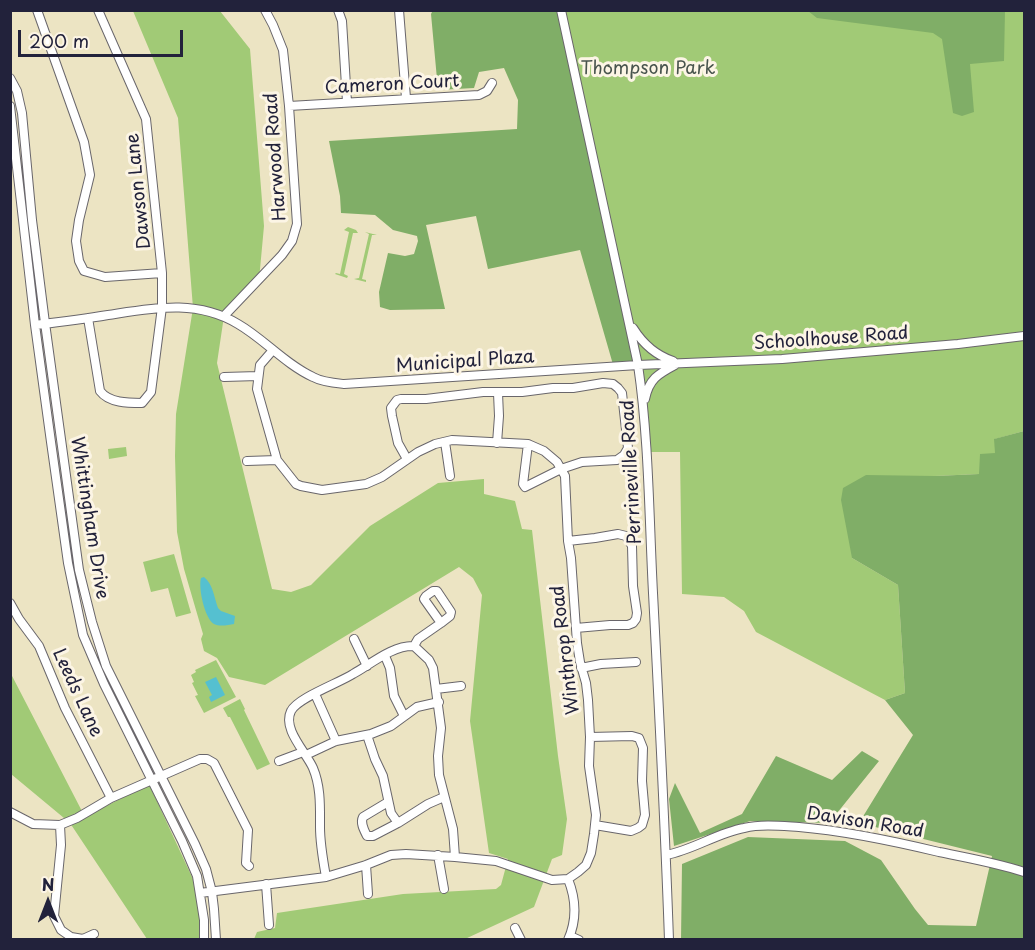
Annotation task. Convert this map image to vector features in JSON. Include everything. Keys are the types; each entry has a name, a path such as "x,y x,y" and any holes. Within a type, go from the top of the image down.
{"street":[{"path":"37,10 84,142 90,175 75,241 84,271 105,277 162,273"},
{"name":"Dawson Lane","path":"88,318 100,391 110,399 142,403 151,392 162,307 162,273 146,119 98,10"},
{"name":"Harwood Road","path":"224,316 282,255 292,241 297,224 283,50 265,10"},
{"path":"338,10 342,21 348,102"},
{"path":"399,10 406,98"},
{"name":"Perrineville Road","path":"561,10 629,322 644,406 669,939"},
{"name":"Whittingham Drive","path":"10,78 17,91 22,113 45,323 80,570 92,622 106,666 206,869 212,892 216,939"},
{"name":"Cameron Court","path":"289,106 479,94 487,91 492,83"},
{"name":"Whittingham Drive","path":"10,106 35,325 68,563 83,634 104,684 197,876 204,920 204,939"},
{"name":"Municipal Plaza","path":"35,325 162,307 193,308 224,316 240,324 313,377 344,384 638,365"},
{"path":"629,322 649,348 678,363"},
{"name":"Schoolhouse Road","path":"638,365 782,359 1024,336"},
{"path":"273,350 260,365 257,389 277,460 296,484 322,490 366,484 382,477 407,459 435,444 452,440 528,444 544,451 557,462 561,469"},
{"path":"644,406 652,381 659,373 678,363"},
{"path":"224,377 258,376"},
{"path":"407,459 398,443 392,416 392,408 397,400 483,392 573,388 603,383 613,384 622,393 628,448 617,460 582,462 561,469 525,487 523,484 528,444"},
{"path":"497,442 498,393"},
{"path":"444,442 450,476"},
{"path":"247,461 277,460"},
{"name":"Winthrop Road","path":"561,469 565,476 567,541 571,558 579,662 586,683 590,737 589,766 595,807 591,853 586,865 568,879"},
{"path":"567,541 618,534 626,536 632,546 636,619 628,626 576,628"},
{"name":"Leeds Lane","path":"10,603 39,646 65,708 111,798"},
{"path":"414,646 418,639 441,623"},
{"path":"354,639 367,666"},
{"path":"326,877 318,785 313,768 290,729 290,711 303,698 315,694 400,647 414,646 429,660 433,668 441,728 438,756 439,775 453,829 455,857"},
{"path":"385,656 390,668 394,696 404,716"},
{"path":"582,668 600,664 636,662"},
{"path":"436,689 461,686"},
{"path":"315,694 336,741"},
{"path":"279,760 305,754 336,741 367,735 391,726 422,705 439,702"},
{"path":"367,735 383,776 391,813 398,823"},
{"path":"590,737 632,735 639,738 643,748 642,781 645,815 642,825 631,831 595,825"},
{"path":"10,812 33,824 60,825 111,798 200,759 207,759 214,763 248,830 246,863 249,866"},
{"path":"388,801 361,820 367,836 373,837 444,797"},
{"path":"60,825 61,845 54,916 61,930 71,936 83,939 94,934"},
{"name":"Davison Road","path":"666,855 723,833 746,827 779,826 831,829 1024,872"},
{"path":"200,893 326,877 391,855 438,855 496,861 552,880 568,879 575,907 569,938 579,939"},
{"path":"438,855 444,889"},
{"path":"366,865 368,894"},
{"path":"266,884 269,925"},
{"path":"515,928 521,939"}],"green space":[{"path":"433,10 561,11 639,367 614,368 580,250 488,269 476,216 426,225 445,309 390,310 380,307 379,292 388,253 405,256 414,254 418,241 417,236 393,230 375,215 341,213 340,196 329,141 517,129 518,100 504,68 479,72 474,88 438,90 431,14"},
{"path":"133,11 220,11 250,49 264,226 259,280 224,316 217,363 272,589 291,592 311,585 370,526 438,483 484,479 484,494 515,501 522,529 532,530 567,819 562,855 552,859 534,907 465,939 254,939 257,932 275,928 277,913 403,894 496,889 501,885 508,859 489,853 470,721 482,595 473,578 459,567 265,685 229,677 217,658 204,651 201,639 203,634 184,569 177,532 176,414 193,308 178,118"},
{"name":"Thompson Park","path":"561,11 1024,11 1024,431 995,439 995,453 979,474 935,476 852,558 898,585 905,693 885,700 756,632 744,611 724,597 682,594 680,452 648,452 644,406"},
{"path":"808,11 1005,11 1004,61 970,64 974,112 962,116 953,113 942,39 933,33 817,18"},
{"path":"348,227 358,233 353,233 344,274 348,276 347,278 335,274 340,274 349,232 344,230"},
{"path":"365,232 377,235 372,235 362,279 366,282 354,279 359,278 369,234"},
{"path":"1024,431 1024,939 681,940 682,864 748,837 845,841 881,860 928,925 976,926 992,856 859,823 913,735 885,700 905,693 898,585 852,558 841,500 843,488 866,475 979,474 980,454 995,453 994,439"},
{"path":"126,447 127,456 109,459 108,449"},
{"path":"174,554 191,613 176,617 168,588 151,592 143,562"},
{"path":"216,660 236,697 204,713 195,696 198,695 191,675 196,672 195,670"},
{"path":"10,672 85,817 149,784 198,890 201,939 147,939 70,823 11,774"},
{"path":"240,699 270,764 257,770 230,717 223,708"},
{"path":"862,751 879,761 829,823 750,821 674,846 669,799 675,783 700,833 742,814 776,756 832,780"}],"water":[{"path":"204,577 211,587 218,608 235,616 234,624 224,626 211,621 201,596 200,583 201,578"},
{"path":"216,677 225,695 211,702 209,697 212,695 205,682"}]}
